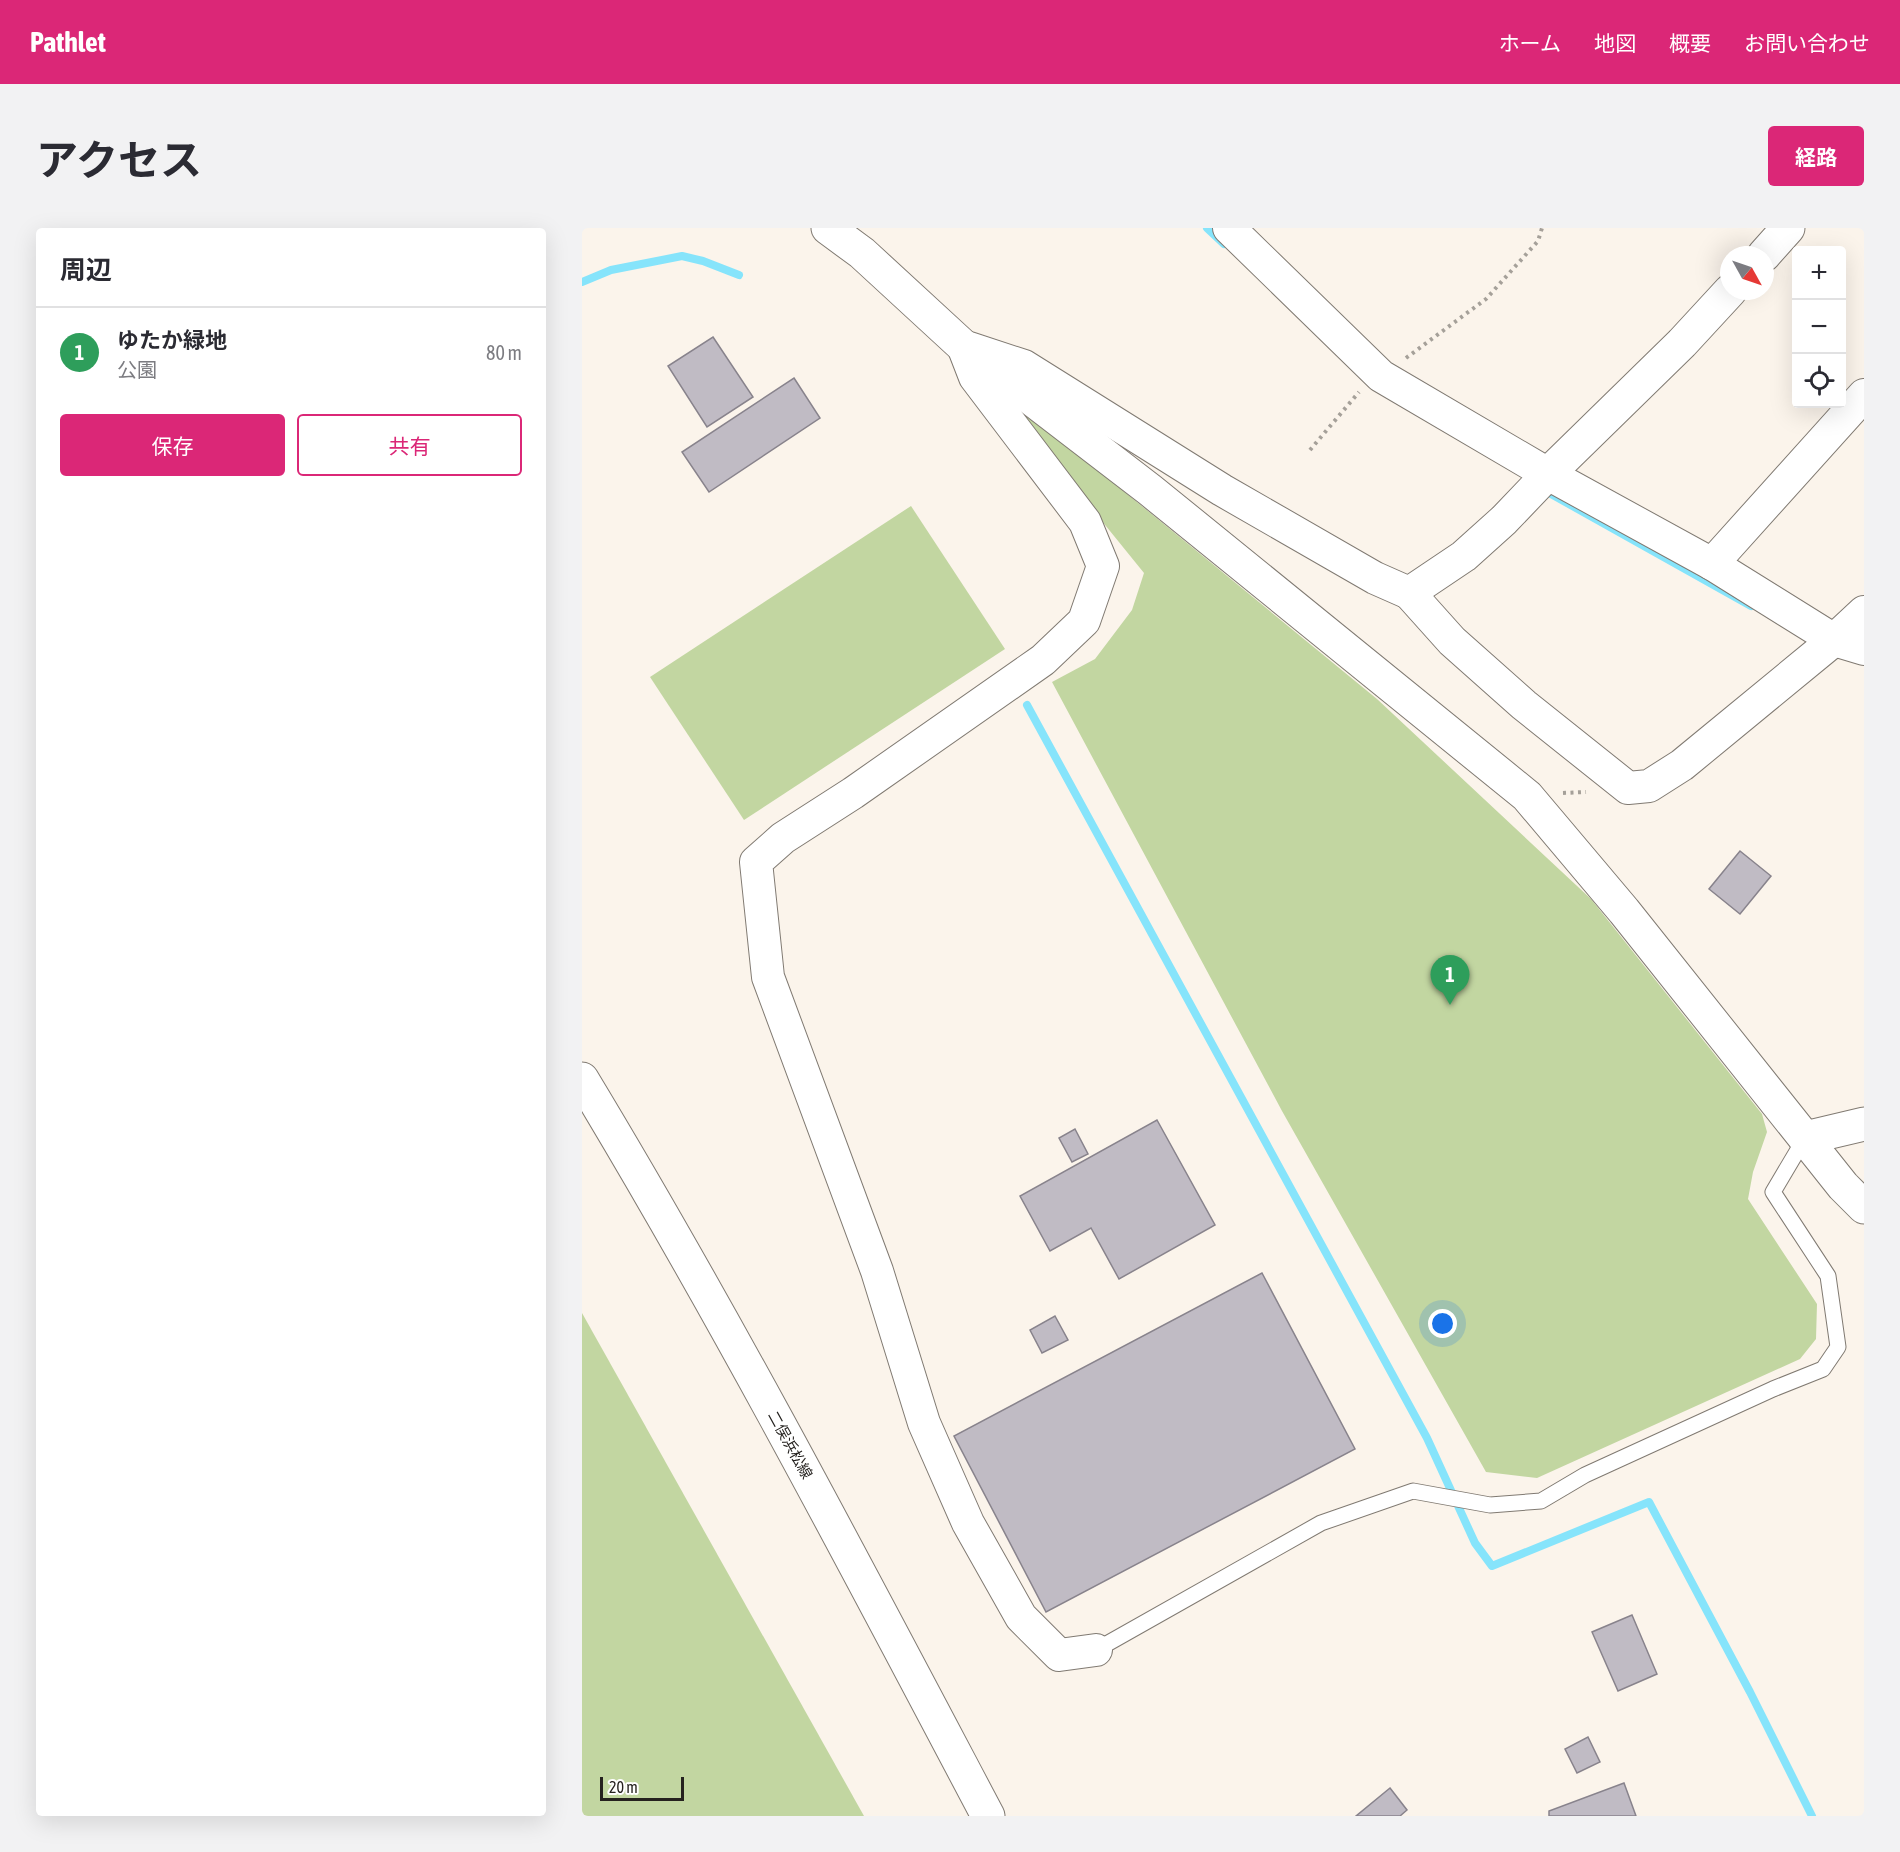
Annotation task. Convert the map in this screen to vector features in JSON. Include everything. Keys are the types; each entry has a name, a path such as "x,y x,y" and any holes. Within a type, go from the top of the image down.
{"street":[{"path":"828,228 862,253 963,346 1149,490 1527,796 1631,920 1843,1186 1864,1207"},
{"path":"1229,228 1381,376 1548,474 1712,564 1827,646 1864,650"},
{"path":"1772,246 1788,228"},
{"path":"1409,593 1464,556 1504,520 1682,343 1722,300"},
{"path":"963,346 1024,366 1231,495 1375,578 1409,593 1452,640 1516,698 1628,788 1649,786 1682,765 1827,646 1864,612"},
{"path":"963,346 975,377 1085,522 1103,566 1084,621 1043,660 853,793 783,838 756,862 759,904 768,977 877,1271 924,1424 968,1523 1021,1617 1059,1655 1096,1650"},
{"path":"1712,564 1864,395"},
{"name":"二俣浜松線","path":"582,1079 641,1176 834,1525 988,1816"},
{"path":"1805,1138 1864,1124"}],"lane":[{"path":"1096,1650 1321,1523 1413,1491 1490,1505 1541,1501 1585,1475 1773,1389 1823,1369 1838,1347 1828,1276 1773,1192 1805,1138"}],"path":[{"path":"1310,450 1358,393 1486,299 1538,241 1542,228"},
{"path":"1527,796 1628,788"}],"green space":[{"path":"1009,397 1377,699 1591,899 1762,1114 1767,1132 1753,1172 1748,1199 1817,1304 1816,1339 1800,1359 1537,1478 1486,1472 1282,1111 1052,682 1095,659 1132,610 1144,573 1080,494"},
{"path":"911,506 1005,649 744,820 650,677"},
{"path":"582,1313 864,1816 582,1816"}],"building":[{"path":"713,337 753,397 707,427 668,366"},
{"path":"794,378 820,418 709,492 682,452"},
{"path":"1740,851 1771,876 1740,914 1709,889"},
{"path":"1157,1120 1215,1225 1119,1279 1091,1228 1050,1251 1020,1196"},
{"path":"1075,1129 1088,1154 1072,1162 1059,1138"},
{"path":"1262,1273 1355,1449 1046,1612 954,1436"},
{"path":"1055,1316 1068,1340 1042,1353 1030,1330"},
{"path":"1632,1615 1657,1674 1618,1691 1592,1632"},
{"path":"1588,1737 1600,1762 1577,1773 1565,1749"},
{"path":"1624,1783 1636,1816 1549,1816 1549,1811"},
{"path":"1390,1788 1407,1810 1400,1816 1356,1816"}],"waterway":[{"path":"1207,228 1224,244"},
{"path":"582,282 611,270 682,256 703,261 739,275"},
{"path":"1551,494 1751,606"},
{"path":"1027,705 1427,1438 1475,1543 1492,1566 1649,1502 1750,1692 1812,1816"}],"place":[{"name":"ゆたか緑地","path":"1450,1005"}]}
